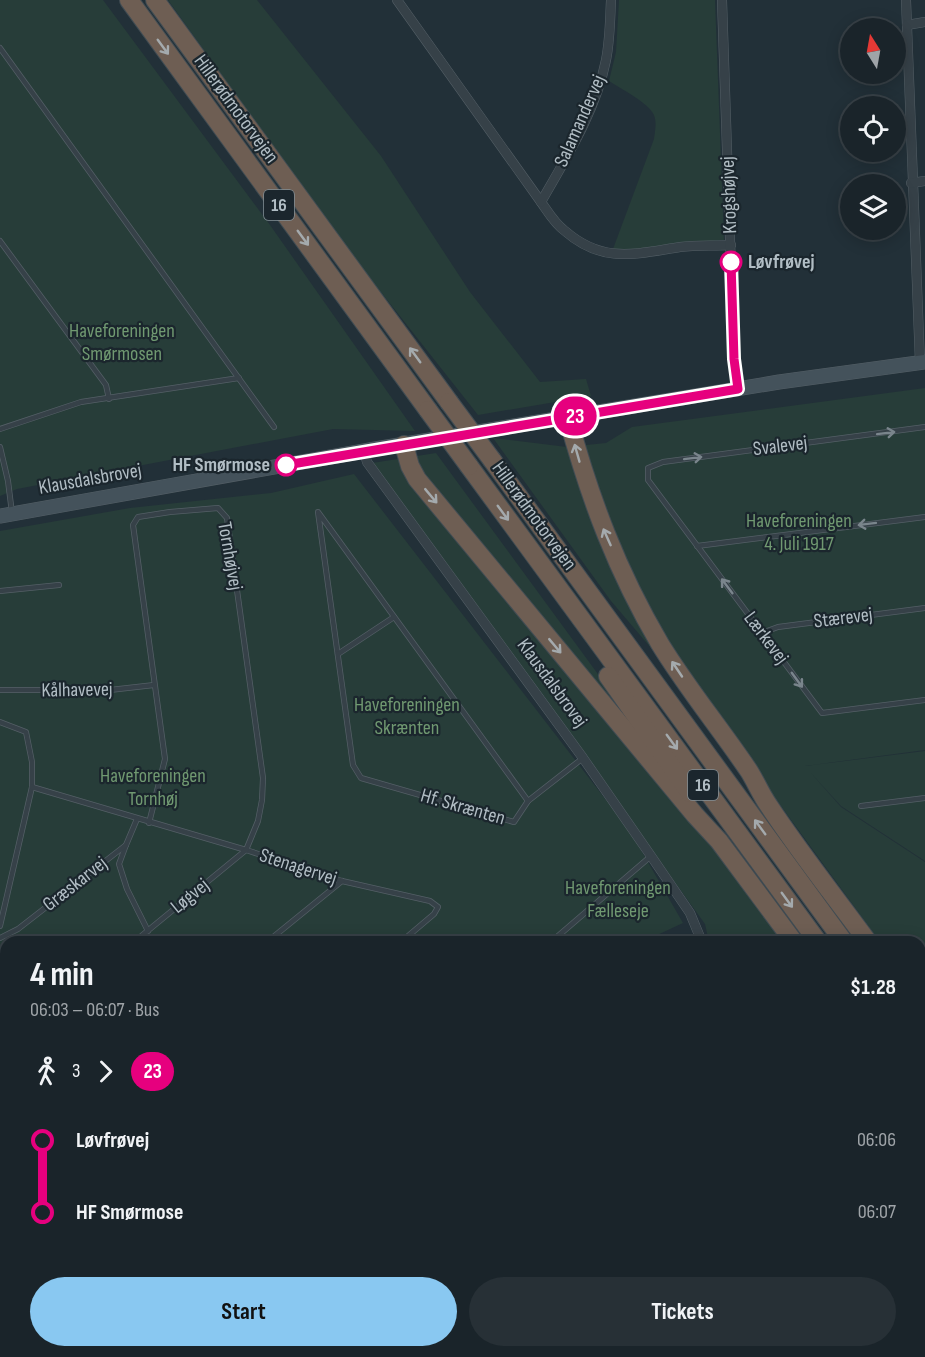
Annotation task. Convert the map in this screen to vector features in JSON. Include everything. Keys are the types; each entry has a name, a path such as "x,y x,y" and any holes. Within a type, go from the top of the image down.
{"highway":[{"name":"Hillerødmotorvejen","path":"129,0 814,936"},
{"name":"Hillerødmotorvejen","path":"155,0 840,936"},
{"path":"568,418 587,488 626,580 660,644 708,716 750,772 768,805 864,936"},
{"path":"404,445 410,466 417,479 719,841 790,936"},
{"path":"588,627 605,671 703,812 719,841"},
{"name":"16","path":"630,650 666,679 741,777 768,805"}],"street":[{"path":"397,0 563,230 589,247 627,256 682,247 731,245"},
{"name":"Salamandervej","path":"541,202 577,138 606,61 611,0"},
{"name":"Krogshøjvej","path":"722,0 734,359 738,389"},
{"path":"906,0 906,18"},
{"path":"922,362 911,183 906,25 925,22"},
{"path":"911,183 925,181"},
{"name":"Klausdalsbrovej","path":"6,514 364,451 738,389 922,362"},
{"name":"Klausdalsbrovej","path":"364,451 367,462 583,758 651,856 690,913 700,936"}],"lane":[{"path":"0,48 274,427"},
{"path":"0,241 106,385 109,399"},
{"path":"0,429 81,402 238,378"},
{"name":"Svalevej","path":"648,480 648,468 663,462 925,428"},
{"path":"0,447 9,481 6,514"},
{"name":"Lærkevej","path":"648,480 822,713 925,700"},
{"name":"Tornhøjvej","path":"149,823 165,764 133,525 138,518 170,512 218,508 227,518 263,778 258,821 246,850"},
{"name":"Hf. Skrænten","path":"318,512 528,801 514,822 361,778 353,765 338,654 318,512"},
{"path":"697,546 925,517"},
{"path":"0,591 59,585"},
{"name":"Stærevej","path":"762,633 778,627 925,608"},
{"path":"338,654 394,617"},
{"name":"Kålhavevej","path":"0,690 110,690 154,686"},
{"path":"0,722 27,732 32,762 32,787 0,926"},
{"path":"528,801 583,758"},
{"name":"Stenagervej","path":"32,787 246,850 342,881 430,901 438,907 434,914 408,936"},
{"path":"861,806 925,798"},
{"name":"Græskarvej","path":"4,936 18,929 126,845 137,819"},
{"path":"126,845 119,864 127,890 148,931"},
{"name":"Løgvej","path":"142,936 246,850"},
{"path":"558,936 651,856"},
{"path":"274,936 342,881"}],"green space":[{"name":"Haveforeningen Smørmosen","path":"0,0 103,0 270,225 415,431 333,429 17,489 0,496"},
{"path":"168,0 257,0 381,156 470,292 540,382 586,379 591,396 478,415 339,239"},
{"path":"619,0 715,0 724,240 676,244 626,252 613,249 654,139 656,124 654,115 647,106 609,81 616,52"},
{"name":"Haveforeningen 4. Juli 1917","path":"925,388 925,750 805,766 925,751 925,861 841,806 810,772 841,807 925,862 925,936 876,936 754,769 611,601 493,438 567,447 606,443 632,427"},
{"path":"436,453 644,737 706,837 779,936 708,936 705,924 372,463"},
{"name":"Haveforeningen Tornhøj","path":"354,474 630,831 683,923 655,936 0,936 0,531 130,508 271,493"}],"bus line":[{"name":"23","path":"286,465 738,389 734,359 731,262"}],"place":[{"name":"Løvfrøvej","path":"731,262"},
{"name":"HF Smørmose","path":"286,465"}],"park label":[{"name":"Haveforeningen Skrænten","path":"407,716"},
{"name":"Haveforeningen Fælleseje","path":"618,900"}]}
